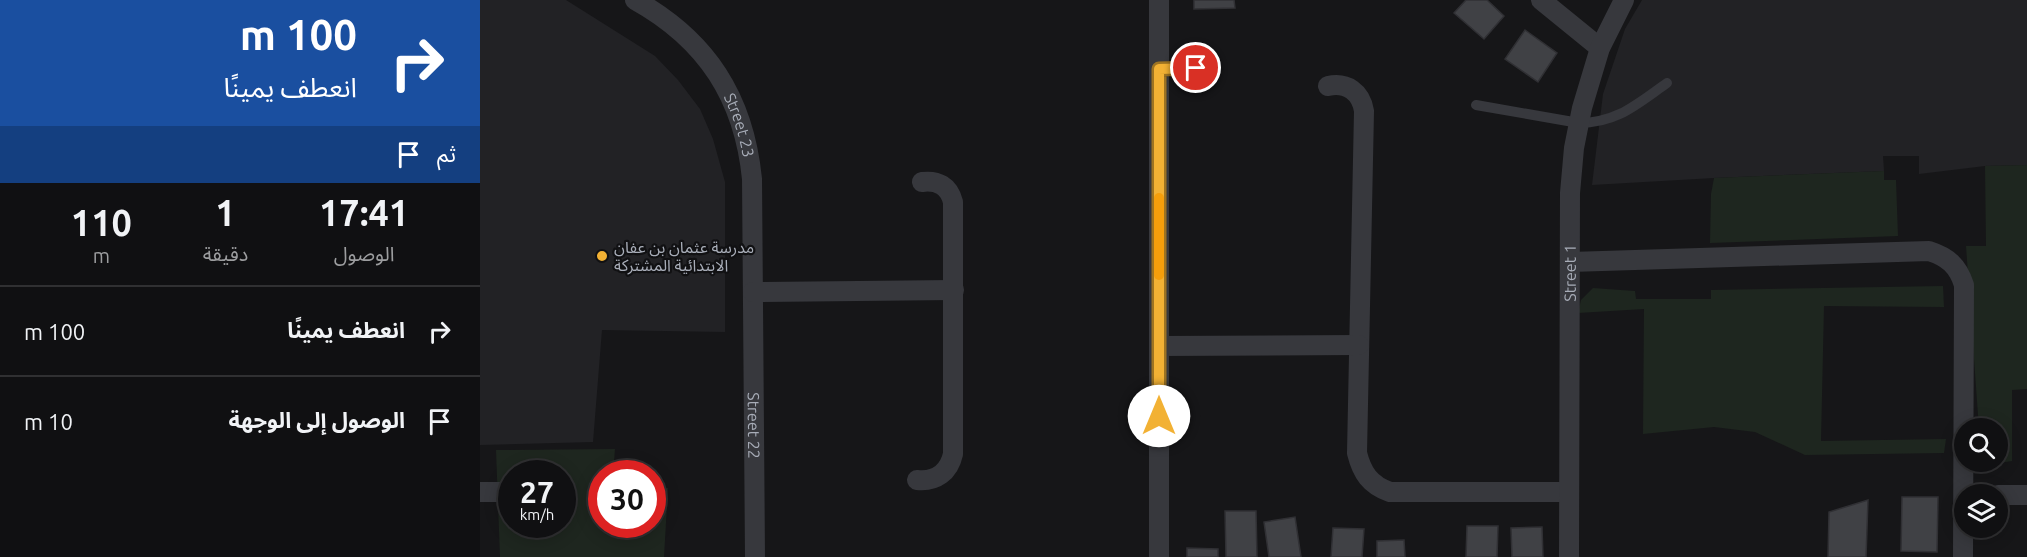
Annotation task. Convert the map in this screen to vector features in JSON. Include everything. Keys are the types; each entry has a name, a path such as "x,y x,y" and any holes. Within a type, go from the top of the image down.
{"street":[{"name":"Street 23","path":"635,0 669,21 703,53 717,72 738,114 750,156 752,179 753,292"},
{"path":"1159,0 1159,557"},
{"path":"1541,0 1600,48"},
{"name":"Street 1","path":"1569,557 1570,193 1574,148 1600,48 1624,0"},
{"path":"1328,86 1336,84 1350,87 1360,97 1364,111 1357,453 1365,475 1378,488 1390,492 1569,492"},
{"path":"917,480 924,481 938,477 946,471 953,454 953,202 948,189 942,185 936,182 922,182"},
{"path":"1570,262 1929,251 1941,255 1952,262 1960,272 1964,285 1964,484"},
{"path":"753,292 954,290"},
{"name":"Street 22","path":"753,292 755,557"},
{"path":"1159,346 1359,345"},
{"path":"480,492 498,492"},
{"path":"2008,495 2027,495"},
{"path":"1963,538 1963,557"}],"lane":[{"path":"1159,69 1196,68"},
{"path":"1476,105 1579,123 1605,121 1617,116 1667,83"}],"shaded area":[{"name":"مدرسة عثمان بن عفان الابتدائية المشتركة","path":"480,0 566,0 655,56 678,80 700,109 713,139 725,182 725,332 602,330 593,442 480,445"},
{"path":"1642,0 2027,0 2027,165 1985,166 1919,174 1919,156 1883,156 1884,171 1592,185 1603,94 1625,29"},
{"path":"2027,165 2027,389 2012,390 2012,461 2008,462 2008,418 1978,418 1966,246 1986,246 1985,166"},
{"path":"1884,171 1884,180 1896,180 1898,236 1710,243 1711,194 1714,178"},
{"path":"1943,286 1944,307 1824,306 1821,441 1946,439 1944,453 1805,455 1755,432 1714,427 1643,434 1644,309 1578,313 1581,300 1593,288 1635,291 1636,299 1711,299 1711,290"},
{"path":"615,449 614,460 588,460 588,538 665,538 664,557 500,557 499,538 576,538 576,460 498,460 498,504 496,450"},
{"path":"666,488 668,488 666,522"}],"building":[{"path":"1194,0 1234,0 1235,8 1194,9"},
{"path":"1466,0 1487,0 1504,16 1484,39 1454,13"},
{"path":"1525,30 1557,53 1538,82 1505,59"},
{"path":"1902,497 1938,497 1937,552 1901,551"},
{"path":"1868,500 1866,557 1828,557 1829,512"},
{"path":"1225,511 1256,511 1257,557 1226,557"},
{"path":"1295,517 1301,557 1269,557 1264,522"},
{"path":"1467,526 1498,526 1497,557 1466,557"},
{"path":"1542,527 1543,557 1512,557 1511,528"},
{"path":"1333,528 1364,529 1362,557 1331,557"},
{"path":"1404,540 1405,557 1377,557 1377,541"},
{"path":"1187,548 1218,549 1218,557 1187,557"}],"slow traffic":[{"path":"1159,198 1159,275"}],"place":[{"name":"مدرسة عثمان بن عفان الابتدائية المشتركة","path":"602,256"}],"route":[{"path":"1159,416 1159,69 1196,68"}]}
